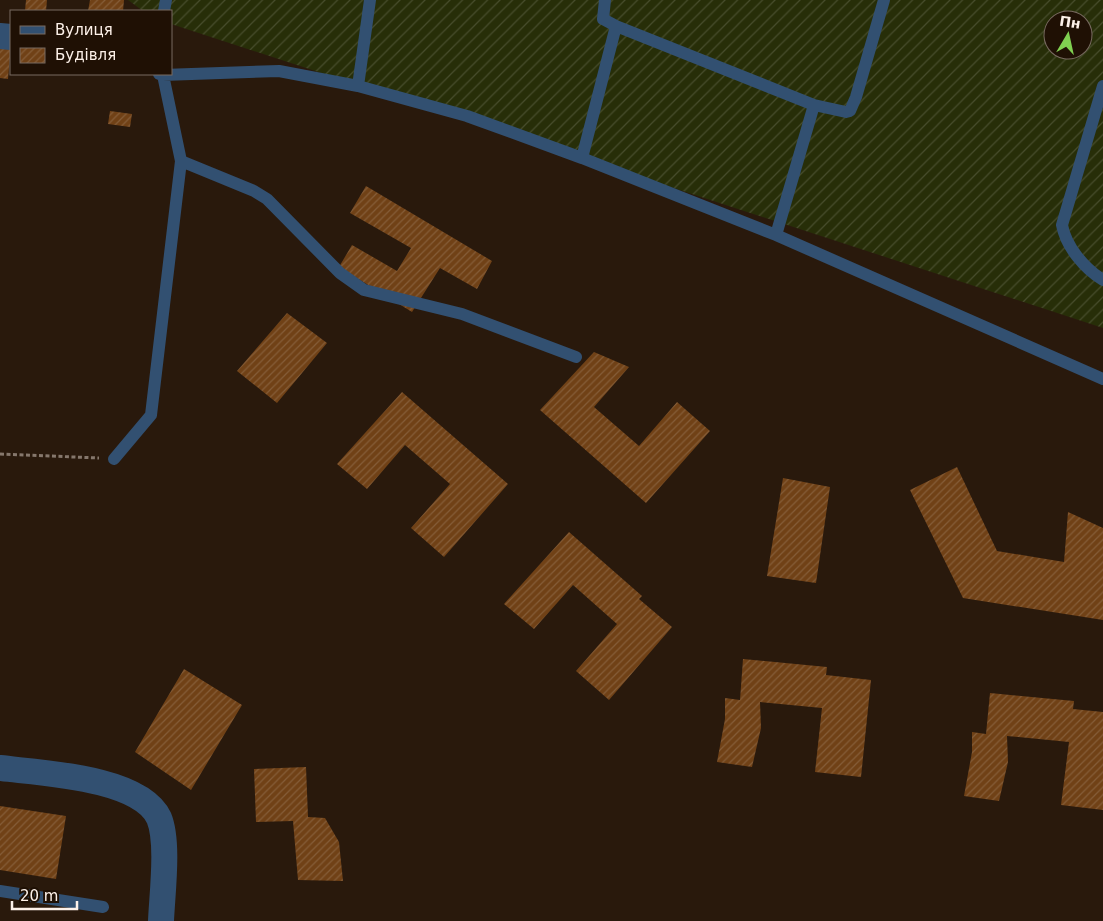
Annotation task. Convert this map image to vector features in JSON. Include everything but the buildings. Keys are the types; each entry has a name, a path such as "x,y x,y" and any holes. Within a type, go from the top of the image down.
{"street":[{"path":"0,768 90,780 130,793 149,804 159,819 163,846 160,921"}],"lane":[{"path":"358,86 370,0"},
{"path":"605,0 603,18 616,26 814,105 846,112 850,111 856,97 884,0"},
{"path":"582,158 616,26"},
{"path":"172,74 279,71 358,86 467,116 582,158 776,234 1103,379"},
{"path":"114,458 151,415 181,162 161,75"},
{"path":"1103,86 1062,225 1068,241 1084,266 1103,280"},
{"path":"776,234 814,105"},
{"path":"181,162 254,191 267,199 340,273 364,290 462,314 576,357"},
{"path":"0,890 103,907"}],"path":[{"path":"0,454 114,458"}],"green space":[{"path":"128,0 1103,0 1103,328 172,24 172,10 142,10"}]}
